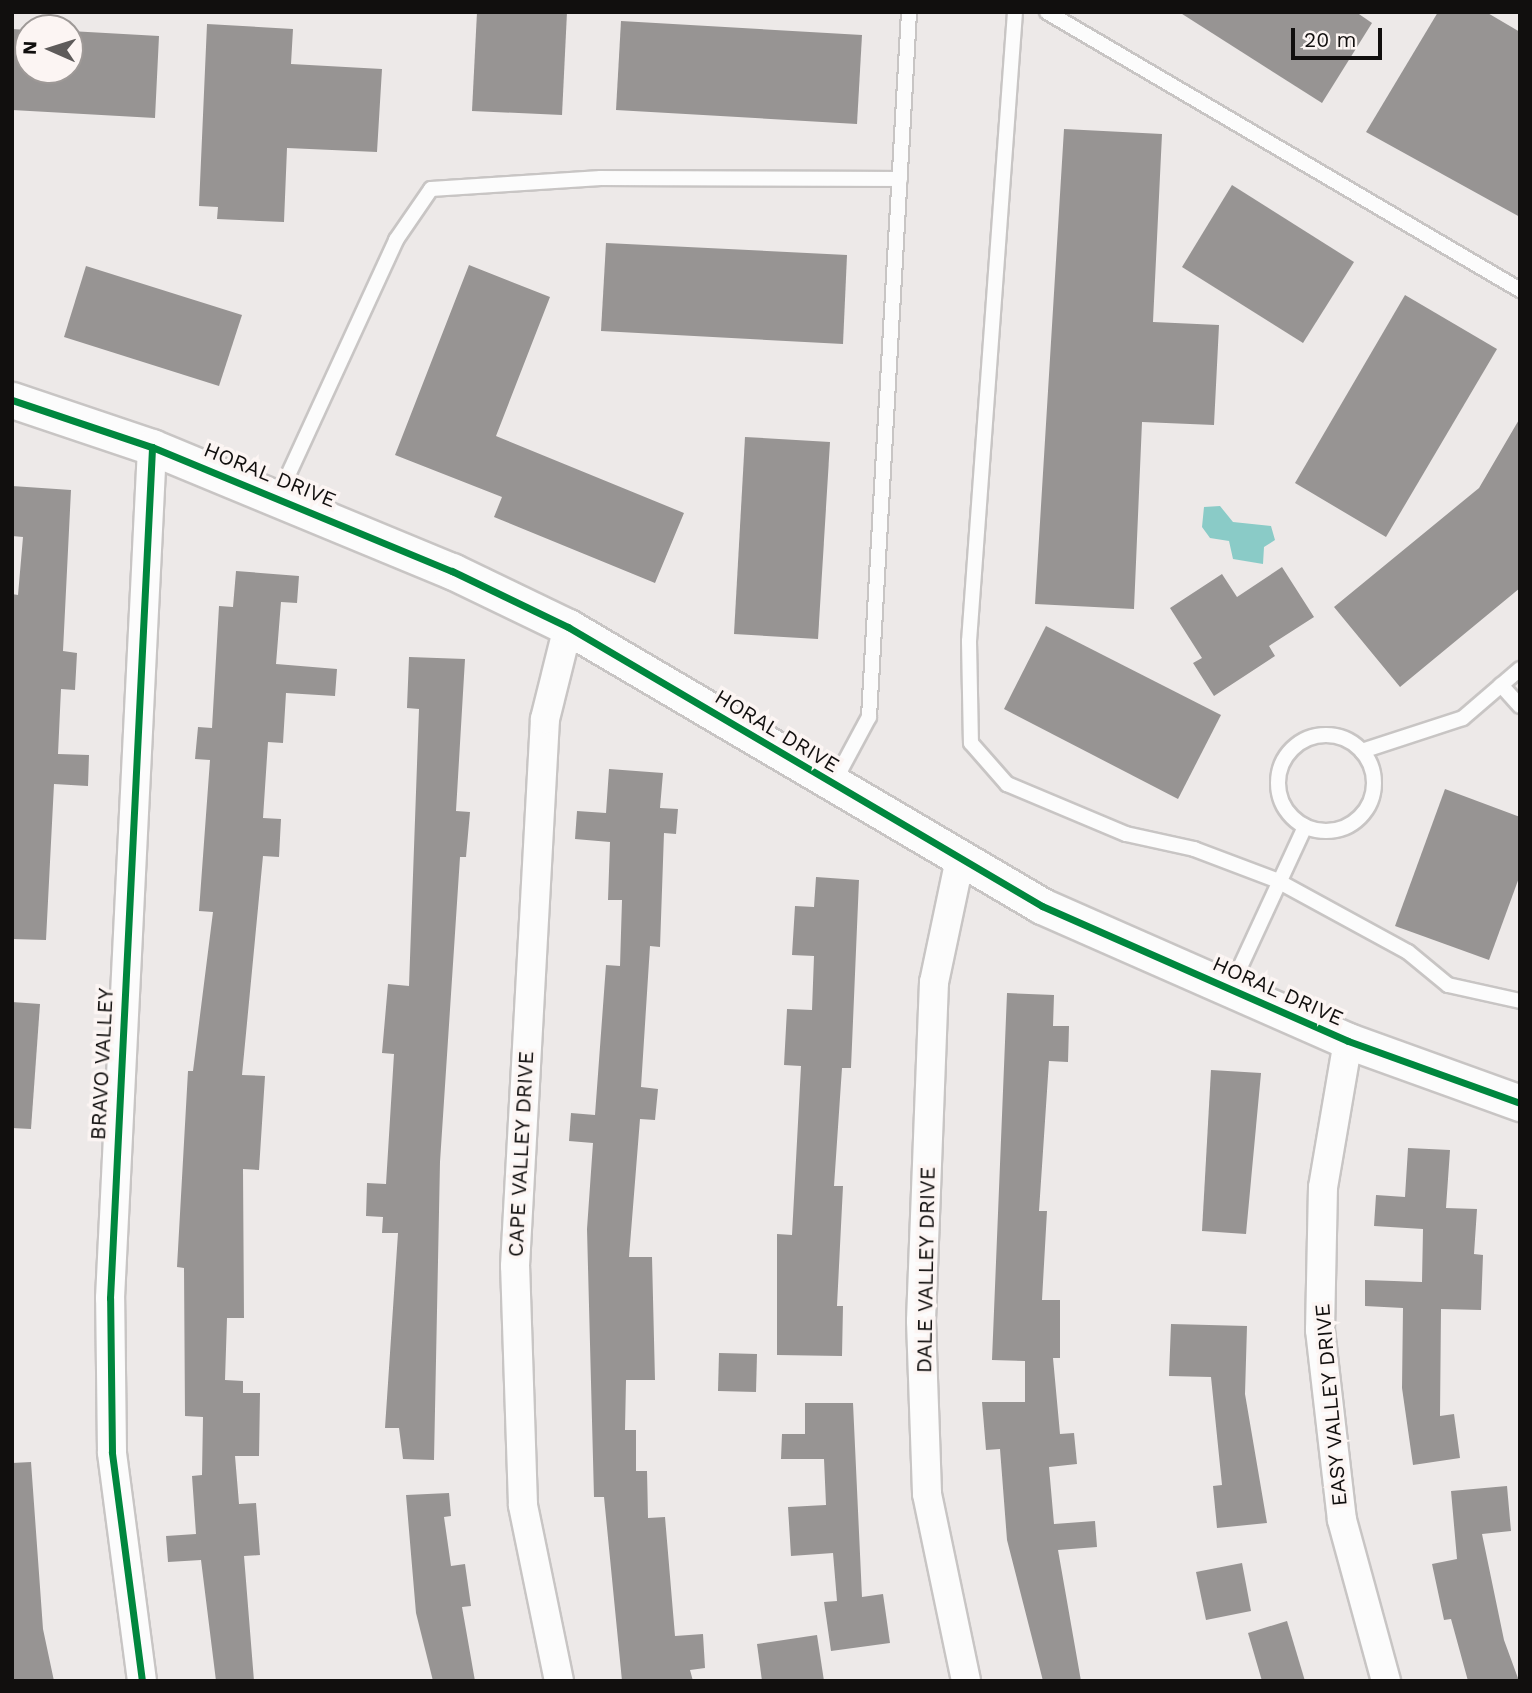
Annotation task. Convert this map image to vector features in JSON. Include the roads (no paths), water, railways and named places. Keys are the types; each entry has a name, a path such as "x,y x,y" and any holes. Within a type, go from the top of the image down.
{"street":[{"name":"HORAL DRIVE","path":"12,400 152,447 278,497 568,627 1042,906 1348,1041 1520,1104"},
{"name":"BRAVO VALLEY","path":"142,1681 112,1452 110,1298 152,447"},
{"name":"CAPE VALLEY DRIVE","path":"559,1681 523,1505 514,1266 545,719 568,627"},
{"name":"DALE VALLEY DRIVE","path":"960,859 934,982 921,1321 927,1494 966,1681"},
{"name":"EASY VALLEY DRIVE","path":"1348,1041 1323,1187 1321,1329 1342,1520 1386,1681"}],"lane":[{"path":"833,785 869,717 909,12"},
{"path":"1015,12 970,641 971,743 1007,784 1126,834 1194,849 1276,880 1408,951 1448,985 1520,1001"},
{"path":"1047,12 1520,290"},
{"path":"278,497 396,240 431,189 601,178 900,179"},
{"path":"1362,751 1462,718 1520,669"},
{"path":"1501,685 1520,706"},
{"path":"1329,735 1362,751 1372,767 1369,805 1342,829 1305,827 1280,799 1278,780 1288,754 1310,737 1329,735"},
{"path":"1230,989 1276,880 1305,827"}],"water":[{"path":"1220,506 1233,522 1271,526 1275,540 1264,547 1263,564 1233,559 1229,541 1210,538 1202,527 1204,507"}]}
